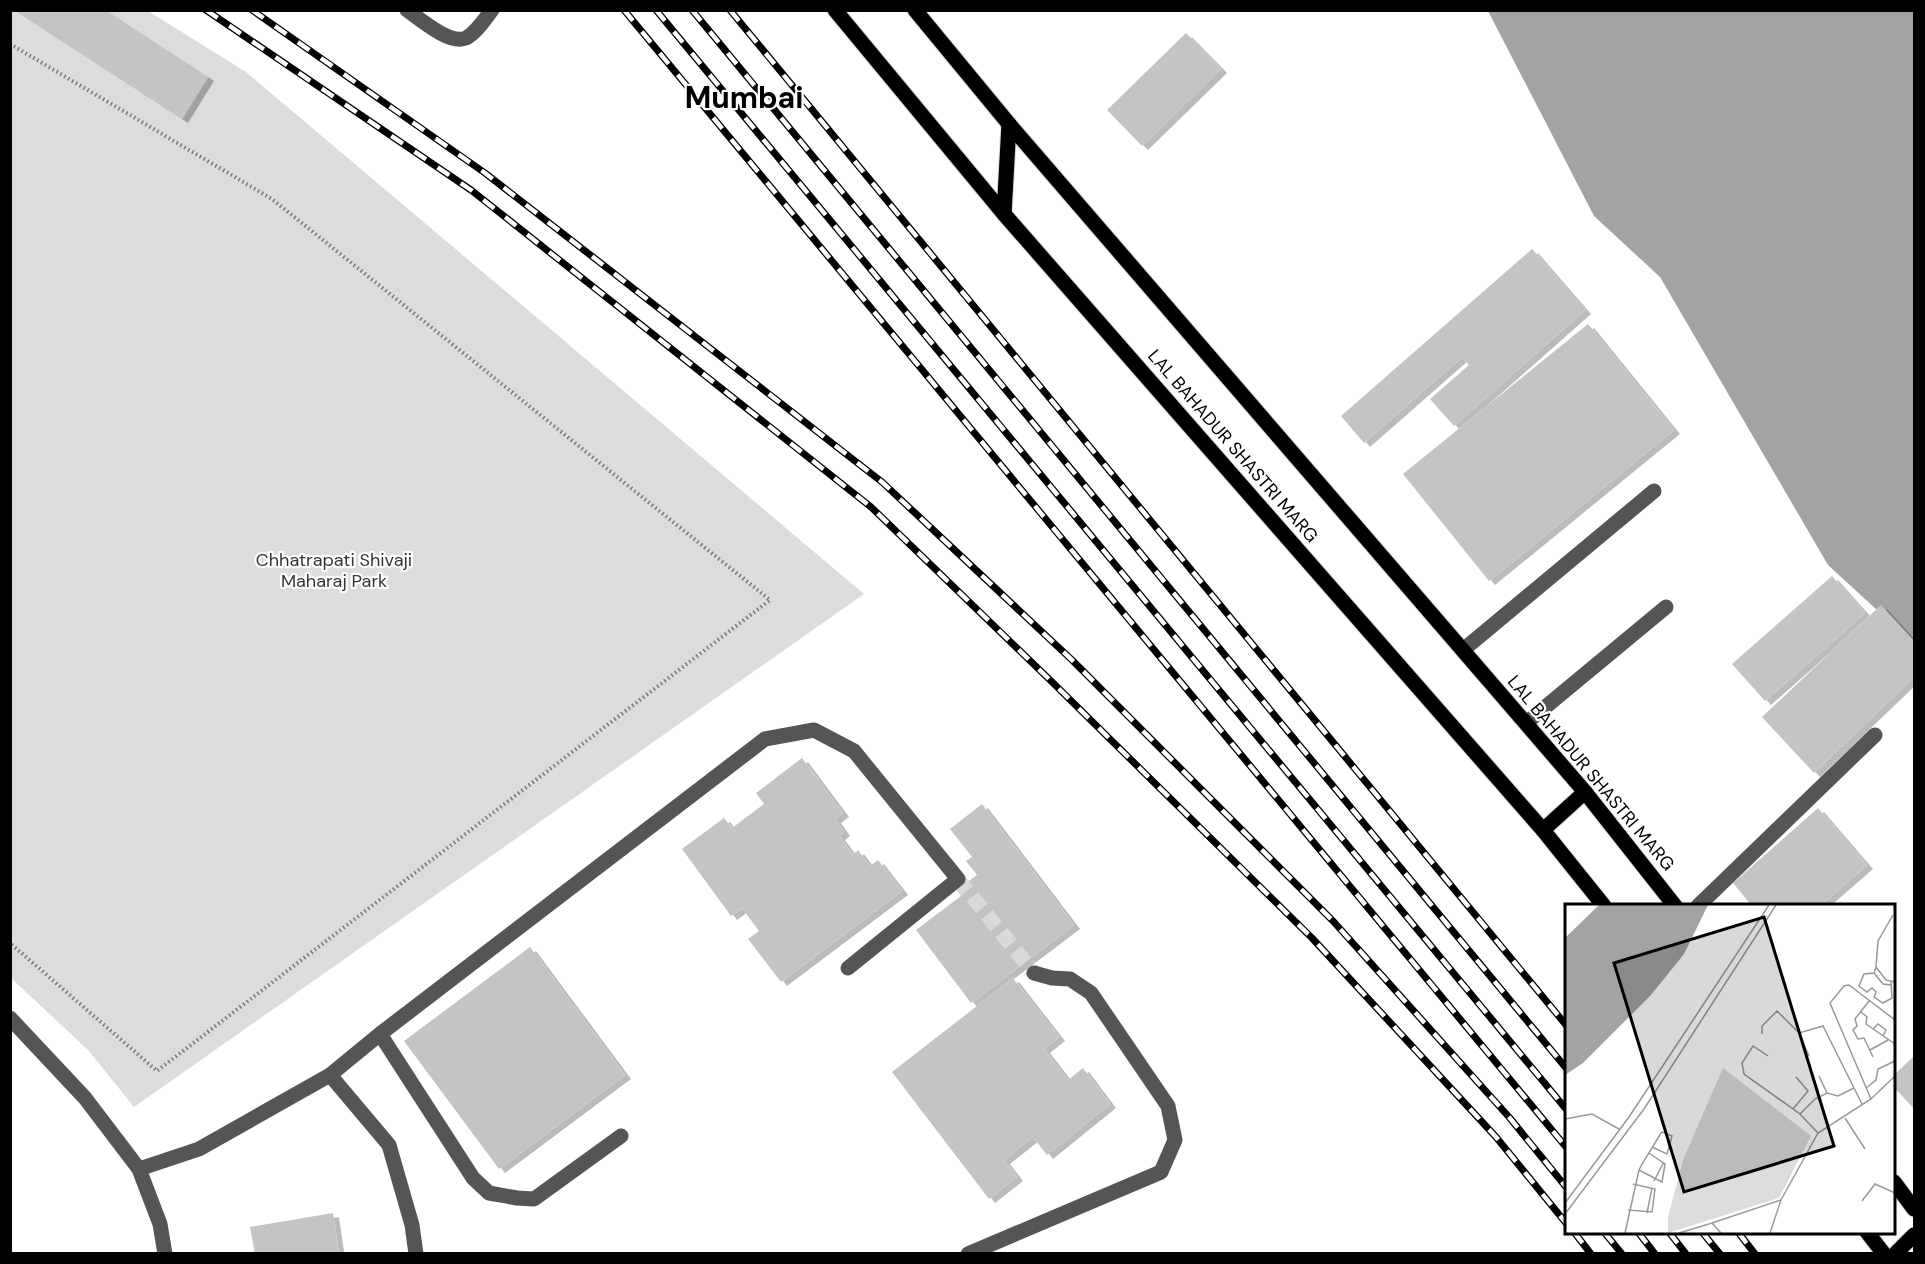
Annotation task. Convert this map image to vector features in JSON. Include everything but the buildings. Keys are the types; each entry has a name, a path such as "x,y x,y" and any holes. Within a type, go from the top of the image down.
{"main road":[{"name":"LAL BAHADUR SHASTRI MARG","path":"835,10 1004,214 1543,830 1602,904"},
{"name":"LAL BAHADUR SHASTRI MARG","path":"915,10 1009,124 1585,792 1673,904"},
{"path":"1004,214 1009,124"},
{"path":"1543,830 1585,792"},
{"path":"1895,1185 1914,1209"},
{"path":"1868,1234 1884,1254"},
{"path":"1895,1254 1914,1235"}],"street":[{"path":"407,10 450,39 458,40 468,37 492,10"},
{"path":"1463,650 1654,491"},
{"path":"1526,723 1666,607"},
{"path":"139,1169 199,1149 330,1075 380,1034 765,739 814,730 854,751 958,879 848,968"},
{"path":"1700,904 1875,735"},
{"path":"968,1254 1161,1172 1175,1140 1168,1106 1091,993 1070,979 1052,978 1034,973"},
{"path":"10,1018 85,1098 139,1169 160,1224 165,1254"},
{"path":"380,1034 473,1178 489,1193 534,1199 621,1136"},
{"path":"330,1075 389,1144 412,1225 416,1254"}],"path":[{"path":"10,44 272,199 770,600 157,1071 10,943"}],"green space":[{"name":"Chhatrapati Shivaji Maharaj Park","path":"10,11 148,11 246,72 864,594 134,1107 89,1051 11,978"}],"shaded area":[{"path":"1488,11 1914,11 1914,644 1828,565 1660,277 1594,216"}],"tunnel":[{"path":"958,879 1034,973"}],"railway":[{"path":"206,10 471,190 871,507 1312,938 1496,1137 1565,1222"},
{"path":"252,10 485,173 882,482 1072,660 1333,921 1509,1117 1565,1186"},
{"path":"624,10 1565,1146"},
{"path":"656,10 1565,1108"},
{"path":"692,10 1565,1067"},
{"path":"730,10 1565,1024"},
{"path":"1576,1234 1591,1254"},
{"path":"1606,1234 1622,1254"},
{"path":"1640,1234 1655,1254"},
{"path":"1671,1234 1686,1254"},
{"path":"1704,1234 1720,1254"},
{"path":"1740,1234 1755,1254"}],"district":[{"name":"Mumbai","path":"744,97"}]}
